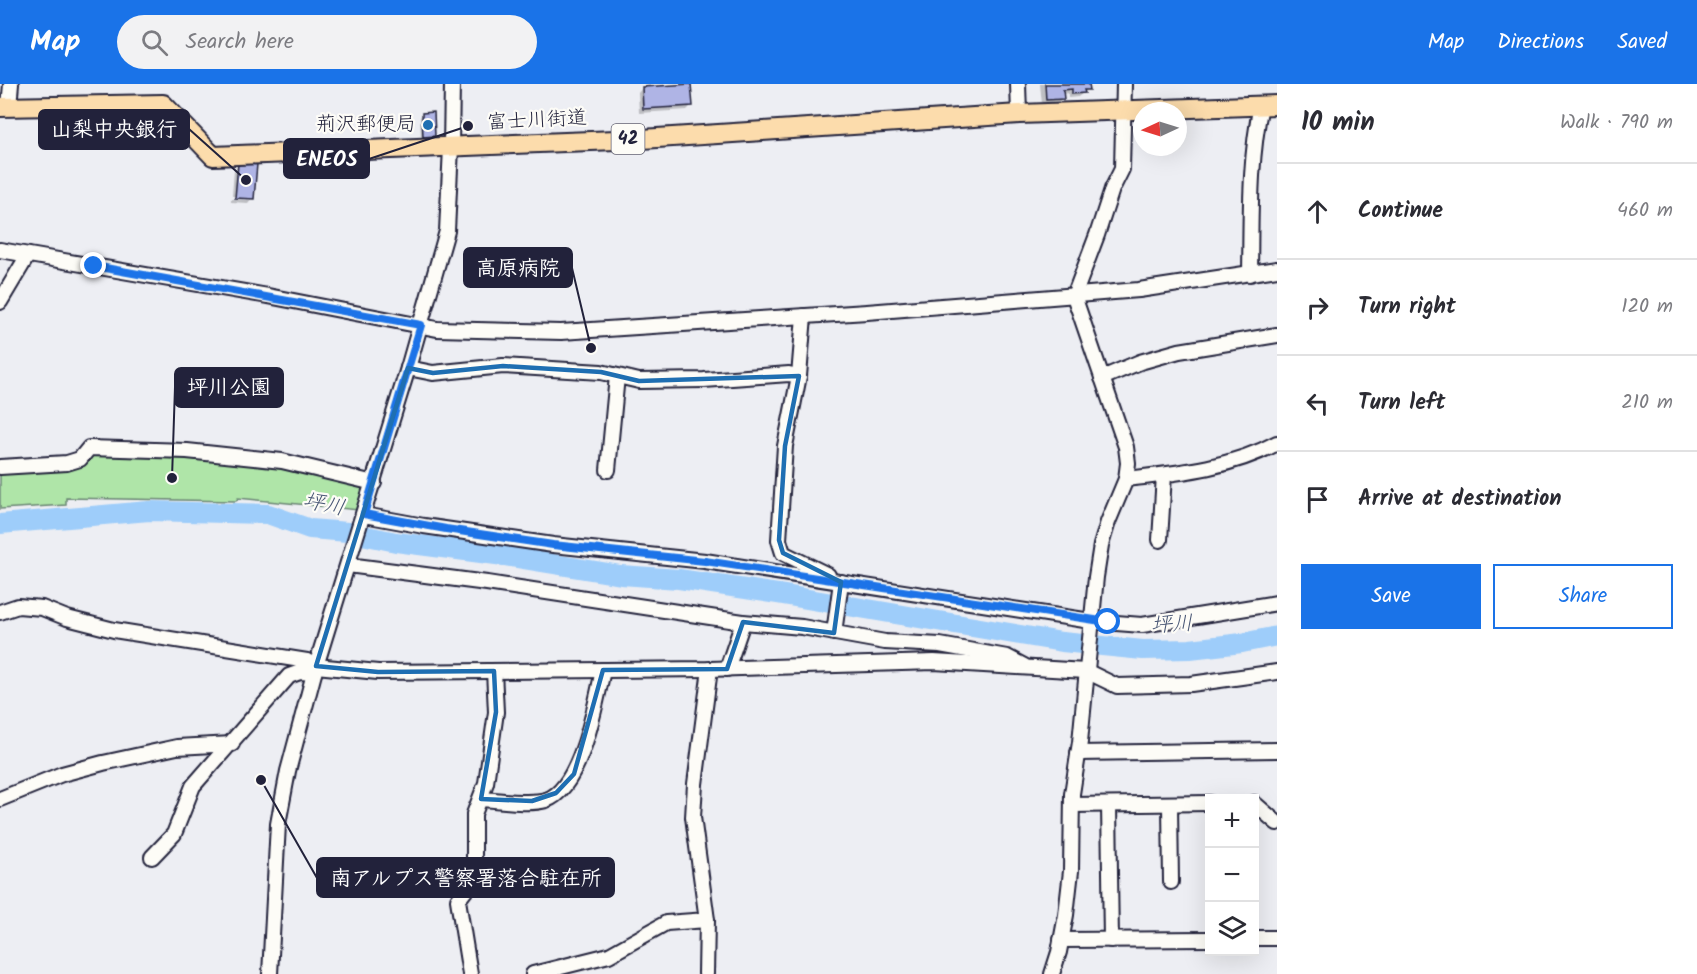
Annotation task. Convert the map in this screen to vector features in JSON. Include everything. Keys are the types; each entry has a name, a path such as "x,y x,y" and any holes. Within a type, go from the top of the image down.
{"main road":[{"name":"富士川街道","path":"5,107 163,104 213,156 642,138 1019,114 1269,105"}],"street":[{"path":"5,107 11,84"},
{"path":"270,974 278,824 288,771 315,669 374,483 447,231 452,84"},
{"path":"1018,84 1019,114"},
{"path":"1052,974 1061,940 1071,871 1072,806 1101,545 1126,479 1128,463 1126,447 1074,296 1112,189 1122,169 1124,84"},
{"path":"1250,274 1254,136 1269,105"},
{"path":"0,250 437,329 478,331 561,332 1074,296 1185,285 1277,269"},
{"path":"0,302 28,255"},
{"path":"804,316 799,376 784,446 779,540 783,553 840,585"},
{"path":"1102,378 1140,362 1179,351 1277,335"},
{"path":"408,368 433,373 503,366 601,372 639,381 704,381 789,374 799,376"},
{"path":"608,470 617,376"},
{"path":"1126,479 1164,475 1221,464 1261,451 1277,443"},
{"path":"0,467 67,463 80,459 89,448 187,451 282,461 374,483"},
{"path":"1160,540 1164,475"},
{"path":"363,518 553,545 705,561 840,585 1091,624 1142,625 1277,603"},
{"path":"349,562 743,622 834,629 885,642 940,645 1007,657 1029,669"},
{"path":"834,629 840,585"},
{"path":"0,612 18,606 42,608 67,618 114,630 307,661 315,669"},
{"path":"727,669 743,622"},
{"path":"152,857 174,834 193,786 214,761 232,744 289,676 315,669 378,672 727,669 934,662 1086,671 1117,686 1191,684 1277,672"},
{"path":"706,974 707,920 693,817 710,669"},
{"path":"481,799 547,800 565,784 574,774 587,736 603,670"},
{"path":"470,974 458,900 468,887 474,866 474,814 486,783 496,712 494,671"},
{"path":"0,799 62,774 103,763 177,747 232,744"},
{"path":"1078,753 1277,750"},
{"path":"1072,806 1205,803"},
{"path":"1170,804 1172,882"},
{"path":"1109,805 1111,940"},
{"path":"1259,807 1277,823"},
{"path":"533,974 609,955 666,923 707,920"},
{"path":"1259,938 1277,938"},
{"path":"1061,940 1205,939"}],"highlighted area":[{"path":"503,366 601,372 639,381 799,376 785,446 779,540 783,553 841,582 834,633 743,622 727,669 603,670 574,774 556,793 532,801 481,799 496,712 494,671 378,672 316,666 408,368 433,373"}],"green space":[{"path":"89,454 226,457 367,483 359,510 238,498 236,501 66,498 66,505 0,509 0,469"}],"building":[{"path":"691,84 693,106 643,109 642,87"},
{"path":"1045,84 1089,84 1090,90 1084,90 1085,93 1072,94 1072,89 1063,90 1064,99 1046,100"},
{"path":"434,112 435,136 423,137 422,113"},
{"path":"238,164 257,164 254,199 235,198"}],"waterway":[{"name":"坪川","path":"0,524 149,511 268,514 310,529 348,532 396,542 504,556 621,575 679,579 1062,642 1143,650 1190,649 1277,636"}],"place":[{"name":"荊沢郵便局","path":"428,125"},
{"name":"ENEOS","path":"468,126"},
{"name":"山梨中央銀行","path":"246,180"},
{"name":"高原病院","path":"591,348"},
{"name":"坪川公園","path":"172,478"},
{"name":"南アルプス警察署落合駐在所","path":"261,780"}],"route":[{"path":"94,266 421,325 364,514 424,526 553,545 705,561 1108,622"}]}
